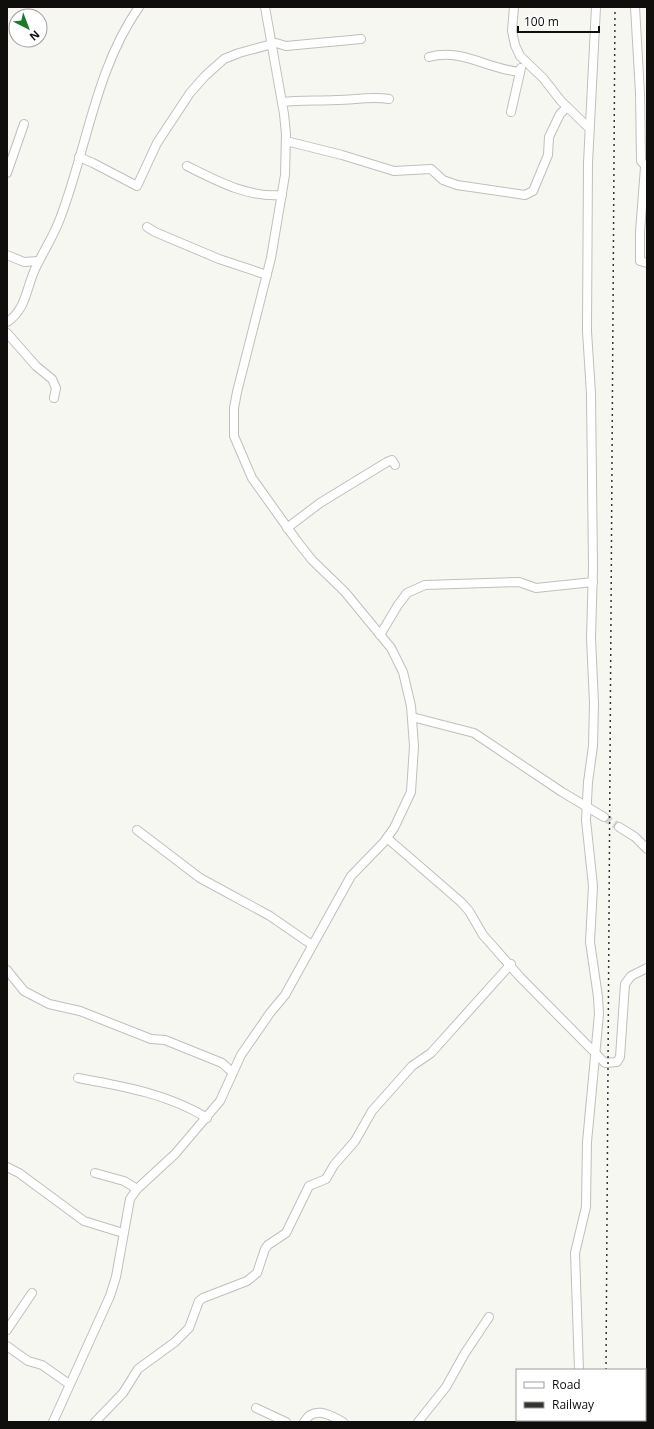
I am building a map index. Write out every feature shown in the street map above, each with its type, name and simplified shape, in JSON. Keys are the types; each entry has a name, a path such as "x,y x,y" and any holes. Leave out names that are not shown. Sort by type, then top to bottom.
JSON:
{"street":[{"path":"7,322 23,306 39,261 61,217 79,157 114,52 123,30 139,7"},
{"path":"53,1422 110,1296 116,1277 122,1233 130,1199 137,1189 174,1154 207,1118 220,1101 241,1055 285,995 351,876 387,838 403,812 411,792 414,746 412,717 407,686 402,672 390,648 380,635 345,592 312,560 287,528 252,478 238,448 233,430 237,392 267,274 282,195 286,141 282,102 265,7"},
{"path":"514,7 512,31 515,45 524,59 543,78 567,107 589,128"},
{"path":"579,1369 575,1253 586,1207 587,1142 596,1055 598,997 590,942 594,886 586,820 586,806 593,746 594,703 591,638 593,582 591,394 587,331 589,128 592,106 596,7"},
{"path":"635,7 640,93 641,161 646,168 640,232 640,261 647,263"},
{"path":"79,157 94,163 137,186 157,143 190,93 205,76 224,59 239,53 272,44 294,46 361,38"},
{"path":"429,57 441,54 457,54 503,70 520,72"},
{"path":"511,112 524,59"},
{"path":"282,102 299,100 389,99"},
{"path":"286,141 342,154 394,171 431,169 443,180 457,185 525,195 533,191 548,155 549,137 560,114 567,107"},
{"path":"7,173 24,124"},
{"path":"187,166 230,186 256,194 282,195"},
{"path":"147,227 155,232 219,259 267,274"},
{"path":"7,255 24,262 39,261"},
{"path":"7,333 36,366 52,379 56,388 54,398"},
{"path":"287,528 320,503 387,462 392,460 395,465"},
{"path":"380,635 407,593 426,585 519,582 536,588 593,582"},
{"path":"412,717 474,733 604,817"},
{"path":"619,827 635,837 647,849"},
{"path":"137,830 200,878 270,916 312,945"},
{"path":"387,838 461,902 469,911 483,935 596,1055 608,1064 619,1060 625,984 631,976 647,968"},
{"path":"95,1422 119,1398 138,1369 175,1342 190,1328 199,1301 203,1298 247,1281 257,1274 265,1249 268,1245 286,1233 309,1186 326,1179 334,1165 355,1141 372,1111 412,1066 431,1053 510,964"},
{"path":"7,970 24,991 49,1004 80,1011 151,1040 166,1040 222,1063 232,1072"},
{"path":"78,1078 117,1085 172,1101 191,1108 207,1118"},
{"path":"7,1167 19,1173 84,1221 122,1233"},
{"path":"95,1173 124,1181 137,1189"},
{"path":"7,1330 32,1293"},
{"path":"418,1422 446,1387 465,1353 490,1317"},
{"path":"7,1346 28,1361 42,1365 69,1384"},
{"path":"256,1408 286,1422"},
{"path":"304,1422 310,1415 319,1412 331,1415 343,1422"}],"tunnel":[{"path":"604,817 619,827"}],"railway":[{"path":"606,1369 615,7"}]}
